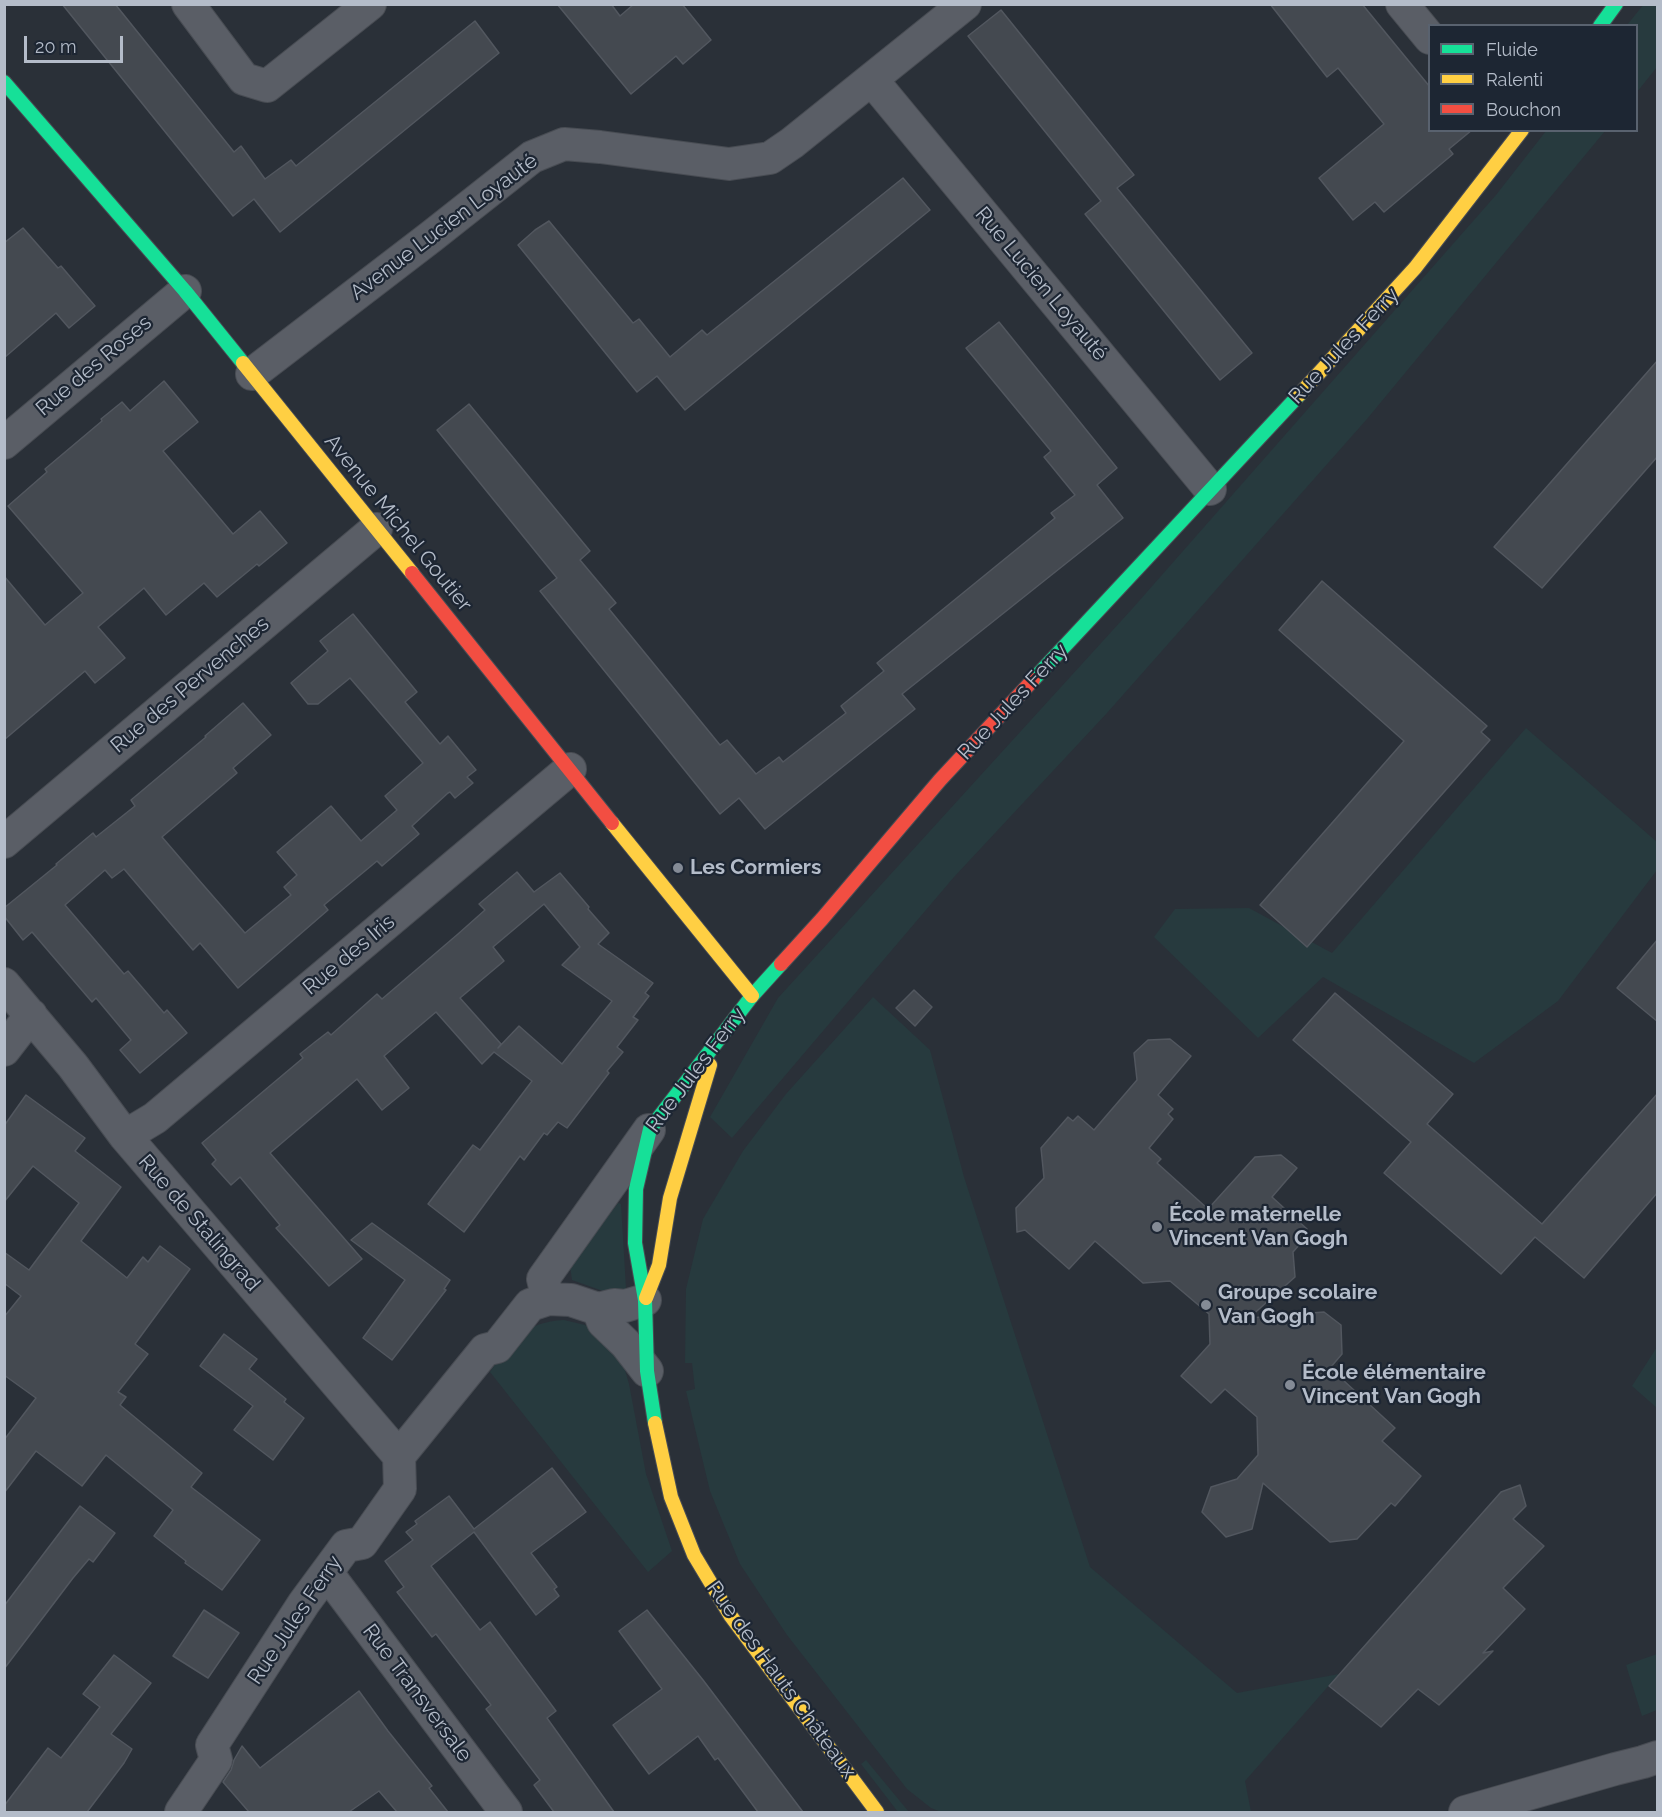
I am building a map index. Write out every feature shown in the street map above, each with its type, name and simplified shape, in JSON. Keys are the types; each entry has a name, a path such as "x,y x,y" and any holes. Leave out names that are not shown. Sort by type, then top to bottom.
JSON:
{"street":[{"path":"188,4 244,80 267,86 370,4"},
{"name":"Avenue Lucien Loyauté","path":"252,374 532,156 564,144 729,164 770,158 872,80 965,4"},
{"path":"1402,4 1428,36"},
{"path":"1601,24 1616,4"},
{"name":"Rue Lucien Loyauté","path":"872,80 1210,489"},
{"name":"Avenue Michel Goutier","path":"4,82 185,291 752,996"},
{"name":"Rue Jules Ferry","path":"539,1302 543,1279 650,1129 752,996 822,919 948,771 1415,268 1514,134"},
{"name":"Rue des Roses","path":"4,443 185,291"},
{"name":"Rue des Pervenches","path":"4,842 376,529"},
{"name":"Rue des Iris","path":"125,1136 155,1118 570,769"},
{"name":"Rue de Stalingrad","path":"4,984 31,1015 125,1136 399,1456"},
{"path":"4,1050 31,1015"},
{"name":"Rue des Hauts Châteaux","path":"645,1300 659,1264 670,1198 718,1040"},
{"name":"Rue des Hauts Châteaux","path":"650,1129 636,1189 635,1243 645,1300 647,1371 658,1440 671,1497 694,1555 730,1615 877,1812"},
{"path":"399,1456 485,1350 497,1347 539,1302 571,1300 598,1309 614,1305 625,1306 645,1300"},
{"name":"Rue des Hauts Châteaux","path":"598,1309 603,1322 627,1344 647,1371"},
{"name":"Rue Jules Ferry","path":"181,1812 216,1760 212,1745 304,1603 346,1546 362,1543 400,1489 399,1456"},
{"name":"Rue Transversale","path":"327,1573 506,1812"},
{"path":"1466,1812 1658,1756"}],"green space":[{"path":"1644,4 1657,5 1657,67 1638,91 1638,24 1628,24"},
{"path":"1545,132 1604,132 1367,419 1107,713 954,877 732,1138 710,1117 778,998 1132,609 1496,195"},
{"path":"1526,728 1657,842 1657,870 1558,1001 1474,1063 1323,977 1258,1038 1154,937 1175,909 1249,908 1332,953"},
{"path":"873,997 930,1050 964,1177 1090,1567 1237,1693 1339,1674 1245,1781 1251,1812 941,1812 931,1808 907,1789 787,1635 740,1564 710,1491 686,1391 695,1389 692,1363 685,1363 686,1289 703,1219 743,1151 786,1094"},
{"path":"618,1203 621,1204 626,1288 617,1296 572,1280 570,1266"},
{"path":"564,1320 585,1325 600,1334 624,1367 646,1474 672,1551 648,1572 490,1372 512,1342 520,1335 539,1325"},
{"path":"1657,1347 1657,1408 1632,1386"},
{"path":"1657,1654 1657,1710 1642,1716 1626,1665"},
{"path":"866,1760 909,1812 898,1812 861,1764"}],"building":[{"path":"62,4 115,4 234,152 241,146 265,179 291,160 296,166 475,21 499,53 280,232 254,199 233,216"},
{"path":"557,4 611,4 620,16 634,4 682,4 711,40 683,64 676,56 631,94"},
{"path":"1270,4 1362,4 1428,85 1428,132 1470,132 1449,149 1453,154 1384,212 1375,202 1353,220 1319,178 1384,124 1338,68 1327,77"},
{"path":"1001,10 1134,175 1117,188 1252,353 1220,380 1085,214 1101,201 968,36"},
{"path":"903,178 930,210 685,410 657,376 637,392 518,245 549,221 633,323 639,319 670,357 702,330 707,335"},
{"path":"23,228 58,268 61,266 95,306 69,328 56,313 4,358 4,243"},
{"path":"999,322 1117,468 1097,485 1123,518 902,694 915,709 765,829 739,798 720,814 540,591 557,578 437,430 469,404 590,551 580,560 616,603 609,609 720,745 727,740 756,774 779,757 783,762 846,713 841,706 884,671 877,663 1055,518 1051,513 1075,495 1044,457 1051,451 966,348"},
{"path":"1658,360 1658,456 1542,588 1494,547"},
{"path":"164,381 198,422 163,451 233,534 260,511 287,543 217,597 204,583 166,615 144,588 98,627 125,658 95,683 85,671 4,740 4,576 45,625 83,593 8,506 47,472 45,469 122,402 130,411"},
{"path":"1322,581 1487,726 1481,732 1490,740 1307,947 1260,905 1404,741 1279,630"},
{"path":"353,614 417,692 405,702 440,744 448,736 476,770 467,777 473,783 455,798 450,792 448,793 412,826 419,834 382,866 377,861 324,905 328,910 238,988 200,943 193,950 124,869 112,878 105,870 65,905 124,974 128,971 164,1013 167,1010 187,1033 140,1073 120,1050 131,1040 96,998 92,1002 32,932 23,940 4,916 4,908 93,833 96,837 135,806 131,800 243,703 271,735 233,768 237,773 162,837 245,933 291,895 284,887 297,875 277,852 331,806 361,841 397,810 385,796 423,763 350,678 318,704 308,704 291,683 328,651 320,641"},
{"path":"517,872 534,892 560,873 609,933 598,944 653,983 645,993 649,996 633,1017 638,1020 617,1047 623,1052 567,1128 558,1122 547,1135 544,1133 524,1160 520,1156 464,1232 428,1204 473,1145 480,1150 532,1081 494,1052 482,1064 436,1012 384,1056 409,1088 382,1110 357,1079 270,1153 362,1259 329,1286 276,1228 280,1225 240,1177 231,1185 212,1164 216,1160 202,1143 303,1058 300,1054 328,1032 331,1035 377,994 382,999 458,934 485,910 479,904","holes":["544,904 580,947 562,965 612,1001 562,1064 519,1026 498,1048 501,1044 460,998 504,961 493,947"]},
{"path":"1658,939 1658,1022 1617,988"},
{"path":"914,990 932,1007 915,1026 896,1008"},
{"path":"1335,993 1453,1094 1427,1124 1542,1224 1658,1093 1658,1192 1584,1278 1535,1237 1501,1274 1384,1173 1411,1142 1293,1040"},
{"path":"1170,1039 1191,1056 1158,1095 1173,1109 1168,1114 1173,1119 1149,1148 1161,1159 1157,1163 1208,1209 1255,1157 1281,1155 1297,1168 1272,1197 1307,1229 1303,1232 1307,1236 1293,1252 1295,1277 1249,1318 1324,1312 1341,1325 1342,1354 1330,1368 1395,1428 1382,1441 1421,1476 1395,1506 1391,1503 1357,1539 1330,1542 1263,1483 1252,1529 1226,1537 1202,1512 1211,1487 1237,1479 1258,1455 1257,1417 1225,1389 1211,1403 1181,1376 1210,1344 1209,1314 1170,1281 1143,1283 1095,1241 1069,1269 1025,1230 1017,1232 1016,1208 1044,1178 1041,1148 1068,1117 1073,1121 1078,1116 1094,1130 1137,1080 1134,1053 1148,1040"},
{"path":"26,1095 85,1138 75,1151 121,1187 81,1241 127,1278 143,1257 148,1262 160,1246 190,1269 135,1344 148,1354 118,1392 126,1397 120,1405 202,1473 191,1487 260,1540 222,1590 185,1563 186,1561 154,1536 173,1510 106,1455 82,1486 36,1451 4,1493 4,1440 36,1398 4,1375 4,1317 21,1296 4,1283 4,1252 29,1270 79,1203 33,1166 4,1202 4,1126"},
{"path":"372,1223 450,1280 444,1289 446,1290 392,1360 363,1338 405,1280 351,1240"},
{"path":"224,1334 257,1359 249,1369 286,1399 284,1402 304,1418 273,1460 234,1430 253,1406 200,1366"},
{"path":"552,1468 586,1512 531,1553 557,1587 554,1589 559,1596 536,1615 474,1532 431,1566 480,1630 490,1622 556,1711 547,1718 614,1812 554,1812 534,1785 540,1780 486,1709 491,1705 436,1634 432,1637 397,1592 404,1587 385,1561 413,1540 406,1532 417,1524 415,1521 449,1496 474,1529"},
{"path":"1520,1485 1526,1506 1513,1519 1544,1546 1503,1588 1525,1609 1483,1653 1493,1651 1439,1705 1418,1689 1381,1727 1329,1686 1501,1492"},
{"path":"80,1506 115,1533 93,1562 89,1559 73,1578 4,1669 4,1606"},
{"path":"204,1610 239,1633 208,1678 173,1656"},
{"path":"647,1610 803,1812 758,1812 718,1758 715,1760 698,1736 649,1774 613,1725 662,1689 619,1631"},
{"path":"114,1655 151,1683 111,1734 132,1749 124,1763 87,1812 4,1812 4,1806 48,1748 61,1758 100,1707 83,1694"},
{"path":"359,1691 432,1786 429,1788 448,1812 397,1812 379,1791 349,1812 249,1812 223,1782 242,1746 260,1768"}],"traffic: fast":[{"path":"1601,24 1616,4"},
{"path":"4,82 185,291 243,363"},
{"path":"1033,680 1299,395"},
{"path":"655,1423 647,1371 645,1300 635,1243 636,1189 650,1129 752,996 781,964"}],"traffic: slow":[{"path":"1299,395 1415,268 1520,132"},
{"path":"243,363 412,573"},
{"path":"612,823 752,996"},
{"path":"646,1298 659,1265 670,1198 710,1065"},
{"path":"655,1423 671,1497 694,1555 730,1615 877,1812"}],"traffic: jam":[{"path":"412,573 612,823"},
{"path":"781,964 940,780 1033,680"}],"place":[{"name":"Les Cormiers","path":"678,868"},
{"name":"École maternelle Vincent Van Gogh","path":"1157,1227"},
{"name":"Groupe scolaire Van Gogh","path":"1206,1305"},
{"name":"École élémentaire Vincent Van Gogh","path":"1290,1385"}]}
